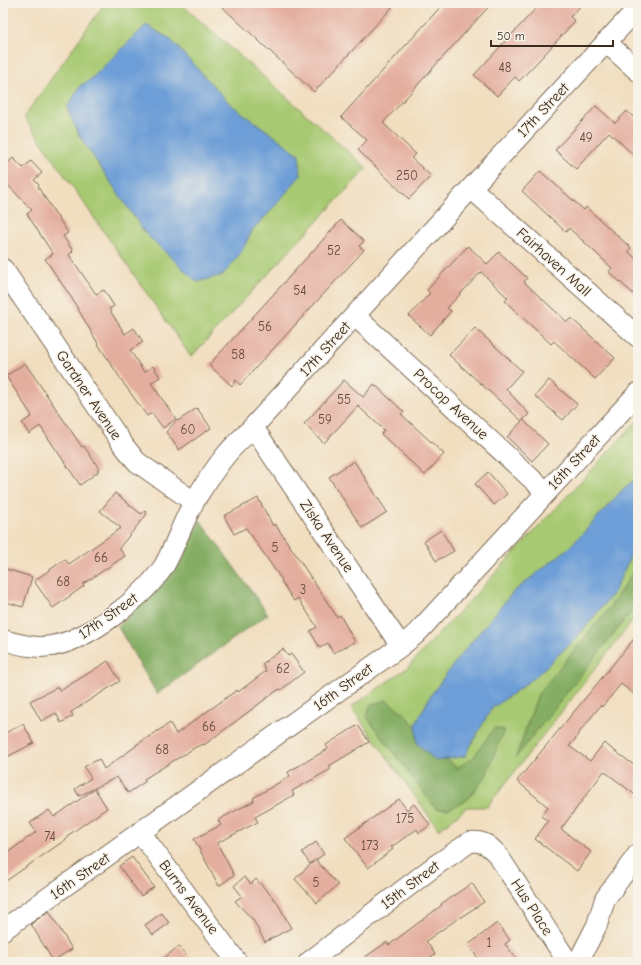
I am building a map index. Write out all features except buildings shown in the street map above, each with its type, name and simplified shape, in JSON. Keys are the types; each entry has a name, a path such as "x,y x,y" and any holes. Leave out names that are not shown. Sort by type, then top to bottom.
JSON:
{"street":[{"name":"17th Street","path":"3,640 25,646 50,646 70,642 91,630 131,603 151,583 164,565 194,502 226,455 638,8"},
{"path":"606,42 638,71"},
{"name":"Fairhaven Mall","path":"471,188 638,337"},
{"name":"Gardner Avenue","path":"3,269 124,446 137,462 194,502"},
{"name":"Procop Avenue","path":"355,316 546,492"},
{"name":"16th Street","path":"3,930 416,634 638,393"},
{"name":"Ziska Avenue","path":"253,427 401,646"},
{"name":"Burns Avenue","path":"140,832 238,962"},
{"name":"15th Street","path":"309,962 436,864 470,842 475,841 488,844 497,854 509,873"},
{"path":"578,962 597,925 605,899 638,854"},
{"name":"Hus Place","path":"509,873 568,962"}],"green space":[{"path":"105,3 180,3 367,168 191,357 24,117"},
{"path":"638,420 638,614 487,807 467,807 439,830 351,707 407,668"},
{"path":"200,520 268,614 157,694 118,627 184,557"},
{"path":"638,565 638,603 516,757 538,694 607,611"},
{"path":"386,700 404,713 436,750 457,768 473,758 494,728 504,730 485,778 467,800 449,809 436,809 367,717 370,705"}],"water":[{"path":"146,25 170,39 230,104 299,154 301,175 268,214 253,229 242,251 223,275 197,282 145,233 80,137 67,108 81,85 90,80"},
{"path":"638,477 638,546 630,557 614,592 579,635 534,678 491,709 465,756 436,761 417,743 416,723 431,695 458,658 513,592 566,550 624,488"}]}
